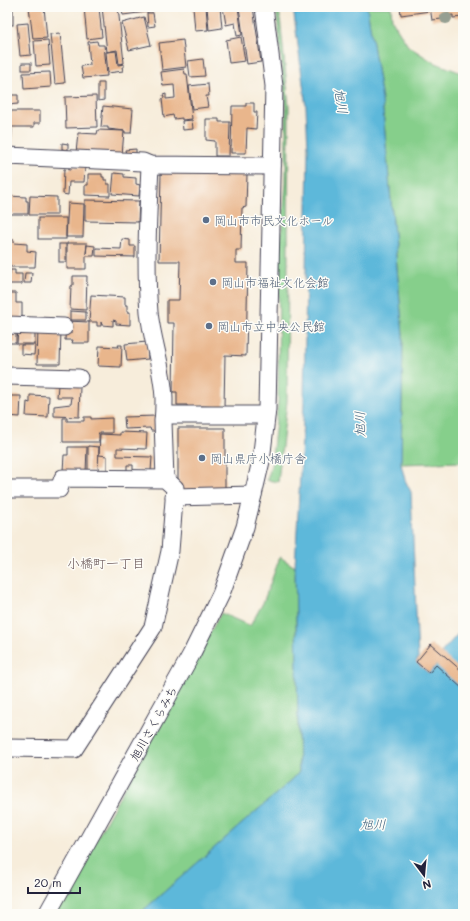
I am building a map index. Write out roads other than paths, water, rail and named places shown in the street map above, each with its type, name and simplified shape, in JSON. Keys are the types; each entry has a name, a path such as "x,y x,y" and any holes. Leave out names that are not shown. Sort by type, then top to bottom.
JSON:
{"street":[{"name":"旭川さくらみち","path":"47,914 191,655 221,594 245,526 253,495 261,461 266,415 274,86 264,7"},
{"path":"7,156 144,162 150,165 272,166"},
{"path":"7,748 74,749 153,627 170,551 174,488 165,479 163,421 164,391 162,374 149,313 147,246 150,165"},
{"path":"7,325 64,327"},
{"path":"7,376 79,378"},
{"path":"164,415 266,415"},
{"path":"7,489 59,489 63,478 165,479"},
{"path":"174,497 253,495"}],"water":[{"name":"旭川","path":"293,7 367,7 382,100 403,335 401,464 405,480 411,492 418,659 416,662 429,673 444,656 441,653 463,628 463,914 139,914 293,779 299,772 295,567 304,402 308,148 306,107"}],"place":[{"name":"岡山市市民文化ホール","path":"206,220"},
{"name":"岡山市福祉文化会館","path":"213,282"},
{"name":"岡山市立中央公民館","path":"209,326"},
{"name":"岡山県庁小橋庁舎","path":"202,458"}],"district":[{"name":"小橋町一丁目","path":"106,562"}]}
